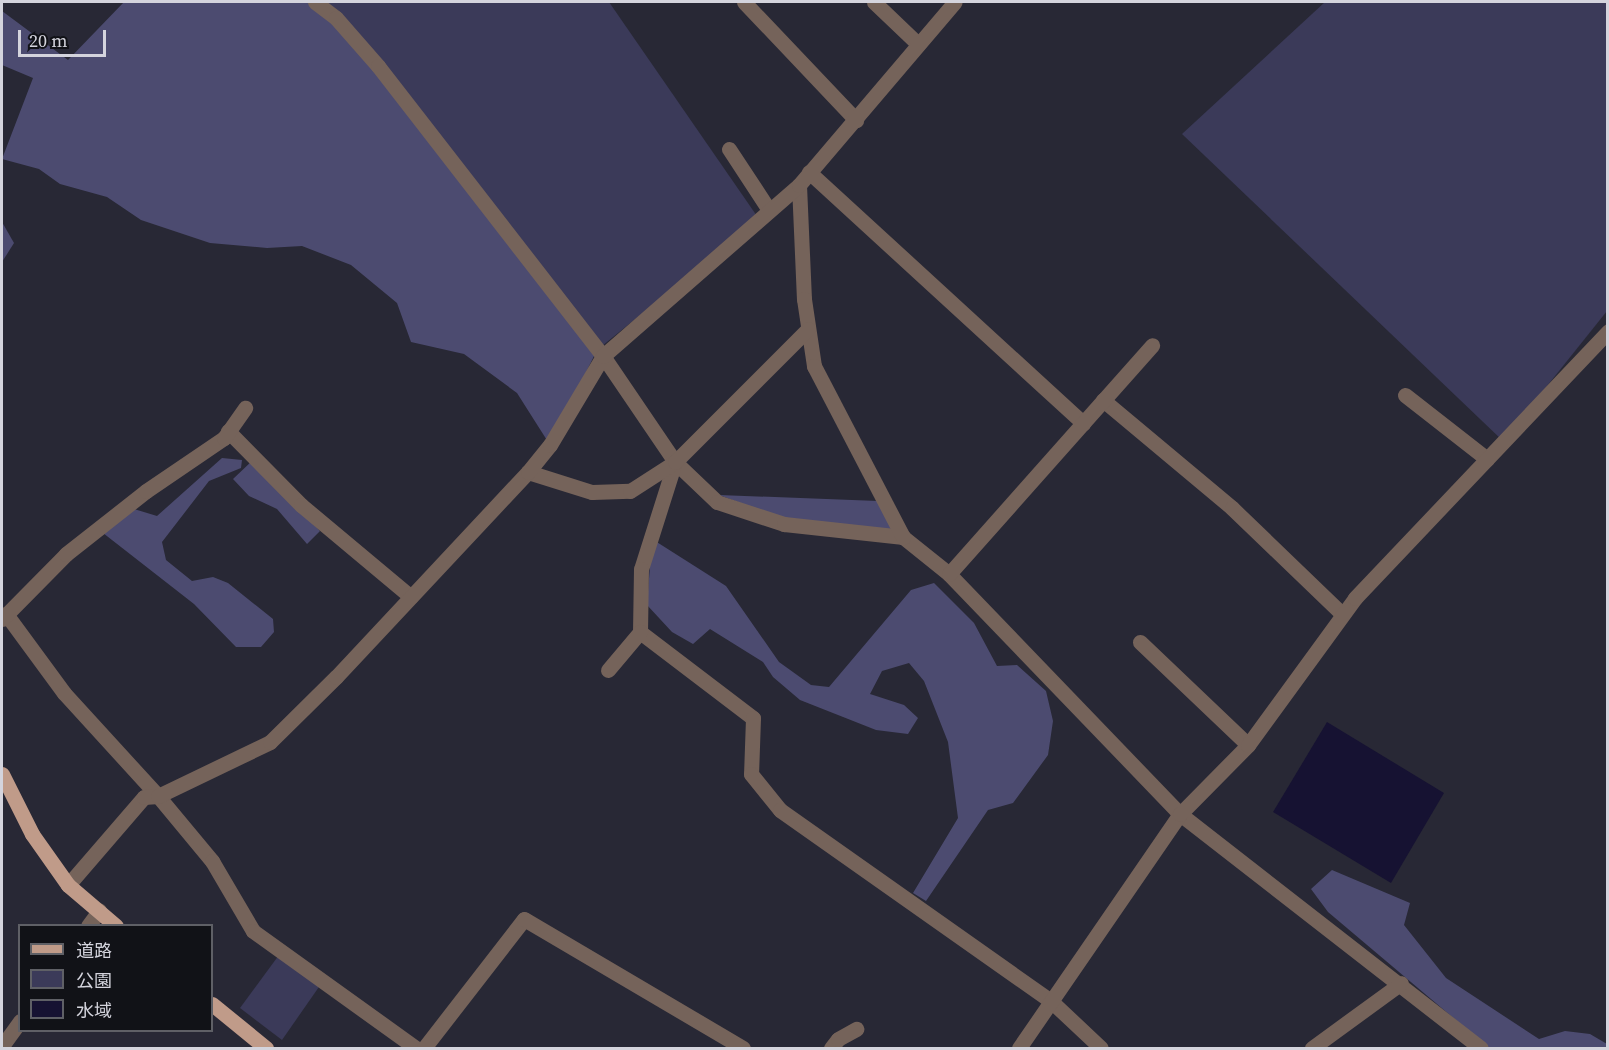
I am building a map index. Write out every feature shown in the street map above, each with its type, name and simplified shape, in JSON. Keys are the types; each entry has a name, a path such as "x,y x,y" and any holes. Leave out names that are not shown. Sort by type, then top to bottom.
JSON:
{"main road":[{"path":"2,774 32,834 68,885 115,924"},
{"path":"213,1005 266,1048"}],"street":[{"path":"315,2 336,18 378,66 603,356 675,462 717,502 784,524 903,537"},
{"path":"744,2 856,120"},
{"path":"874,2 918,44"},
{"path":"68,885 144,797 158,796 270,742 528,472 550,445 603,356 799,185 955,2"},
{"path":"729,149 769,210"},
{"path":"809,172 1083,423"},
{"path":"799,185 808,329 814,366 903,537 950,574 1180,814 1401,983 1481,1048"},
{"path":"528,472 592,492 630,491 675,462 808,329"},
{"path":"1019,1048 1180,814 1248,745 1342,614 1608,331"},
{"path":"950,574 1152,345"},
{"path":"1405,395 1487,459"},
{"path":"1103,399 1232,508 1342,614"},
{"path":"245,408 228,431 66,554 4,616 64,693 158,796 212,861 253,931 416,1048"},
{"path":"228,431 301,505 411,597"},
{"path":"608,670 640,632 641,569 675,462"},
{"path":"640,632 753,718 751,774 780,810 1052,1002 1101,1048"},
{"path":"1140,642 1248,745"},
{"path":"89,924 99,911"},
{"path":"424,1048 524,919 743,1048"},
{"path":"1312,1048 1401,983"},
{"path":"2,1046 18,1024"},
{"path":"831,1048 838,1039 856,1029"}],"green space":[{"path":"313,2 609,2 759,219 597,350"},
{"path":"1325,2 1608,3 1607,311 1503,441 1182,134"},
{"path":"279,955 321,984 282,1040 240,1008"}],"shaded area":[{"path":"124,2 309,2 344,27 597,350 550,445 517,393 464,354 411,342 397,303 351,265 302,246 267,248 210,243 141,220 107,197 60,184 39,169 2,159 33,78 2,65 2,11 68,60"},
{"path":"2,222 14,243 2,262"},
{"path":"222,458 242,460 241,468 209,481 162,542 166,560 192,581 213,577 228,583 273,619 274,632 261,647 236,647 194,604 103,533 134,509 157,516"},
{"path":"253,460 320,531 307,544 277,509 249,496 233,479"},
{"path":"719,495 878,501 895,532 786,520"},
{"path":"652,539 726,586 779,662 811,685 829,687 911,590 934,583 974,623 997,666 1017,665 1046,691 1053,721 1048,755 1013,803 988,810 926,901 913,893 958,818 948,742 924,681 909,663 882,671 870,694 904,705 918,718 908,734 876,730 800,700 773,677 763,662 710,629 693,644 672,632 647,605"},
{"path":"1332,870 1410,903 1404,925 1446,978 1539,1039 1565,1031 1590,1034 1607,1044 1607,1048 1489,1048 1328,912 1311,889"}],"water":[{"path":"1327,722 1444,793 1391,883 1273,812"}]}
